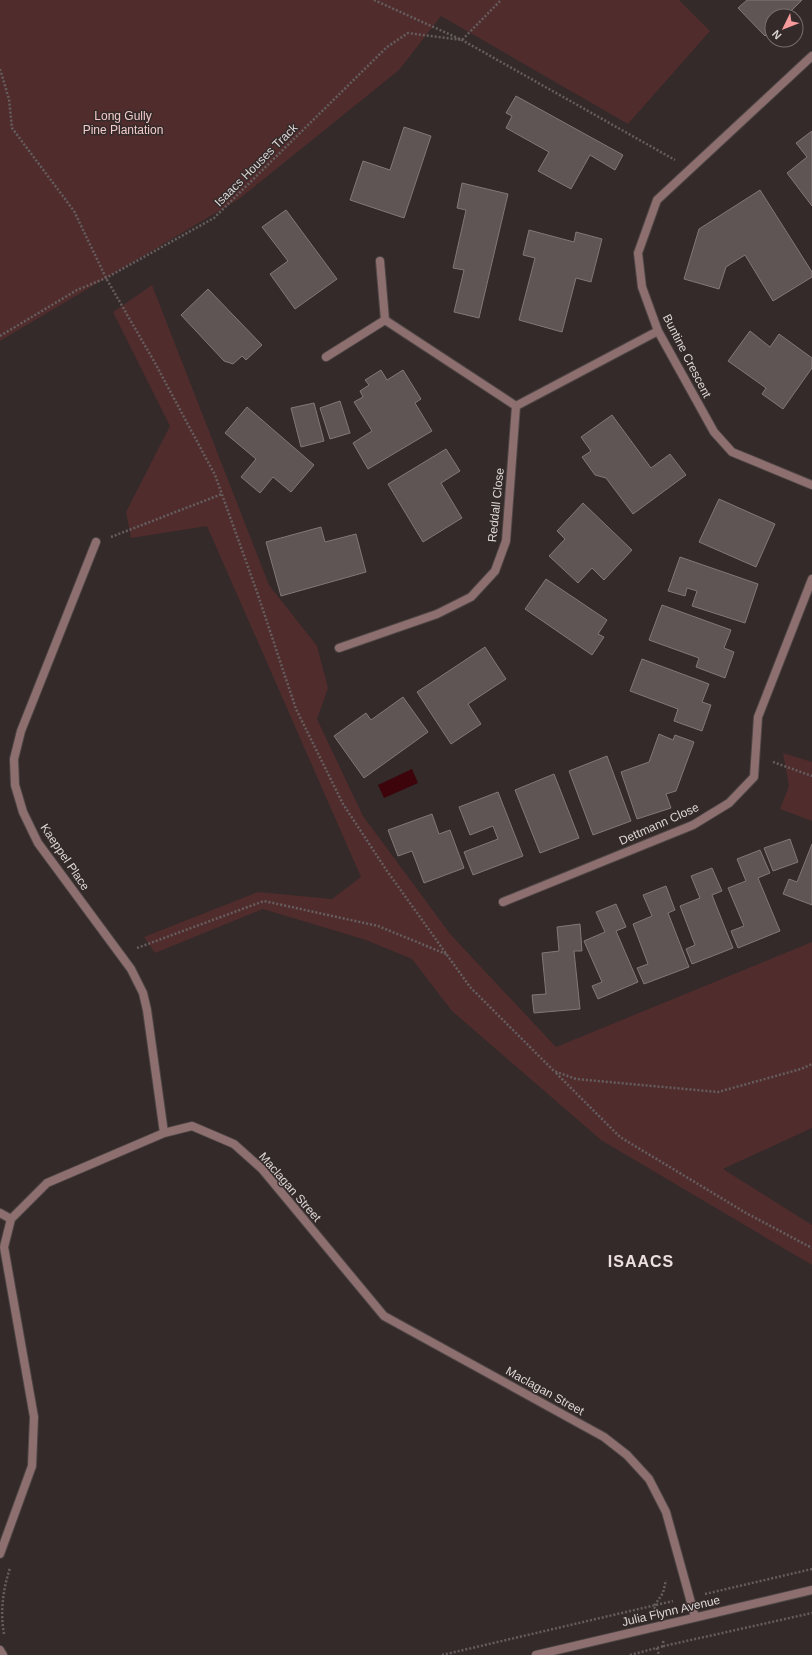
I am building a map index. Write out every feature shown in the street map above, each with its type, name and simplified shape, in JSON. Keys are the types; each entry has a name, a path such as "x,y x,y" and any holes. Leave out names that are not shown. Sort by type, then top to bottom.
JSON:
{"street":[{"name":"Buntine Crescent","path":"812,56 657,200 638,253 642,287 658,331 714,432 732,452 812,485"},
{"path":"380,260 385,320"},
{"path":"385,320 516,406 658,331"},
{"path":"326,357 385,320"},
{"name":"Reddall Close","path":"339,648 437,614 471,597 495,571 506,541 516,406"},
{"name":"Kaeppel Place","path":"96,542 21,731 14,759 15,785 23,812 38,843 131,969 143,993 148,1010 164,1133"},
{"name":"Dettmann Close","path":"503,902 693,825 729,803 754,777 758,717 812,579"},
{"name":"Maclagan Street","path":"11,1219 47,1184 164,1133 192,1126 234,1144 262,1169 384,1316 604,1437 627,1455 649,1479 666,1512 695,1617"},
{"path":"0,1213 11,1219 4,1247 34,1417 32,1466 0,1554"},
{"name":"Julia Flynn Avenue","path":"536,1655 547,1654 695,1617 812,1590"},
{"path":"0,1650 3,1655"}],"path":[{"path":"374,0 462,40 691,169"},
{"path":"462,40 501,0"},
{"name":"Isaacs Houses Track","path":"0,336 77,290 106,278 214,218 387,47 408,33 462,40"},
{"path":"0,69 9,99 12,128 74,211 106,278 155,363 215,475 300,716 343,804 386,871 470,987 620,1136 746,1213 812,1248"},
{"path":"96,542 222,494"},
{"path":"755,756 812,776"},
{"path":"147,944 264,901 378,926 446,954"},
{"path":"554,1071 576,1079 718,1092 801,1069 812,1064"},
{"path":"6,1641 1,1628 2,1592 12,1562"},
{"path":"442,1655 812,1569"},
{"path":"654,1606 663,1593 666,1582 664,1574"},
{"path":"630,1655 664,1646"},
{"path":"657,1648 659,1655"}],"green space":[{"name":"Long Gully Pine Plantation","path":"0,0 679,0 710,31 628,124 441,16 399,70 239,199 0,341"},
{"path":"152,285 269,585 317,646 328,688 317,719 363,816 451,935 556,1047 812,942 812,1128 723,1169 812,1225 812,1265 601,1140 452,1011 412,959 366,940 263,909 155,953 144,937 258,892 332,899 361,877 207,526 131,538 126,512 170,426 113,312"},
{"path":"783,753 812,762 812,821 780,809 789,786"}],"shaded area":[{"path":"412,769 418,783 384,798 378,785"}],"building":[{"path":"747,0 802,0 794,8 764,8 764,35 738,8"},
{"path":"516,96 623,155 615,170 590,155 571,189 538,171 549,152 506,128 512,116 506,113"},
{"path":"404,127 431,136 404,218 350,200 363,161 390,170"},
{"path":"812,131 812,206 787,173 807,157 796,143"},
{"path":"462,183 508,194 479,318 454,312 464,270 453,268 466,210 457,208"},
{"path":"760,190 812,272 812,277 773,301 745,255 726,267 719,289 684,279 699,229"},
{"path":"286,210 337,279 295,309 270,274 288,261 262,227"},
{"path":"529,230 574,242 576,232 602,239 591,282 576,278 562,332 519,320 535,258 523,255"},
{"path":"208,289 262,345 246,360 242,356 233,364 224,361 181,315"},
{"path":"750,331 770,347 779,334 812,358 812,368 783,409 762,394 766,388 728,361"},
{"path":"381,370 387,380 403,370 421,399 415,403 432,431 368,469 353,443 372,431 354,402 363,397 360,391 369,385 365,380"},
{"path":"340,401 350,433 330,439 320,408"},
{"path":"314,403 324,441 301,447 291,408"},
{"path":"247,407 314,465 291,492 273,477 260,493 241,477 256,459 225,433"},
{"path":"612,415 651,468 670,454 686,475 633,514 606,478 595,475 582,457 591,451 581,437"},
{"path":"446,449 460,471 441,483 462,518 423,542 388,484"},
{"path":"719,499 775,524 756,567 699,542"},
{"path":"583,503 632,550 604,580 592,568 578,583 549,556 565,539 557,531"},
{"path":"321,527 325,542 356,534 366,572 281,596 266,542"},
{"path":"680,557 758,584 745,623 692,606 697,591 687,588 685,596 668,591"},
{"path":"546,579 607,620 598,634 604,637 592,655 525,609"},
{"path":"662,605 731,630 724,648 734,652 725,678 696,667 699,658 649,640"},
{"path":"485,647 506,679 468,704 481,724 451,744 417,692"},
{"path":"642,659 709,684 702,702 711,705 702,731 674,721 678,709 630,691"},
{"path":"403,697 428,732 364,778 334,736 366,713 371,720"},
{"path":"659,734 673,740 675,735 694,742 676,791 666,794 671,808 637,819 621,772 649,762"},
{"path":"607,756 631,821 593,835 569,771"},
{"path":"554,774 579,838 540,853 515,790"},
{"path":"498,792 523,856 473,875 464,852 498,839 493,826 470,835 459,807"},
{"path":"432,814 439,834 450,830 464,868 424,883 412,851 398,856 388,830"},
{"path":"790,839 798,862 773,871 764,848"},
{"path":"812,844 812,905 783,894 789,879 797,882"},
{"path":"760,850 770,873 758,878 780,931 738,948 731,931 744,926 728,888 746,881 737,859"},
{"path":"712,868 722,891 712,895 733,948 692,964 686,949 695,945 680,906 700,898 691,876"},
{"path":"666,886 675,910 668,913 689,967 644,984 637,968 648,964 633,924 652,916 643,895"},
{"path":"616,904 626,927 616,931 638,982 598,999 592,986 602,982 584,941 605,932 596,912"},
{"path":"580,924 582,951 574,951 580,1009 534,1013 532,995 546,994 542,953 559,951 557,927"}],"district":[{"name":"ISAACS","path":"641,1261"}]}
